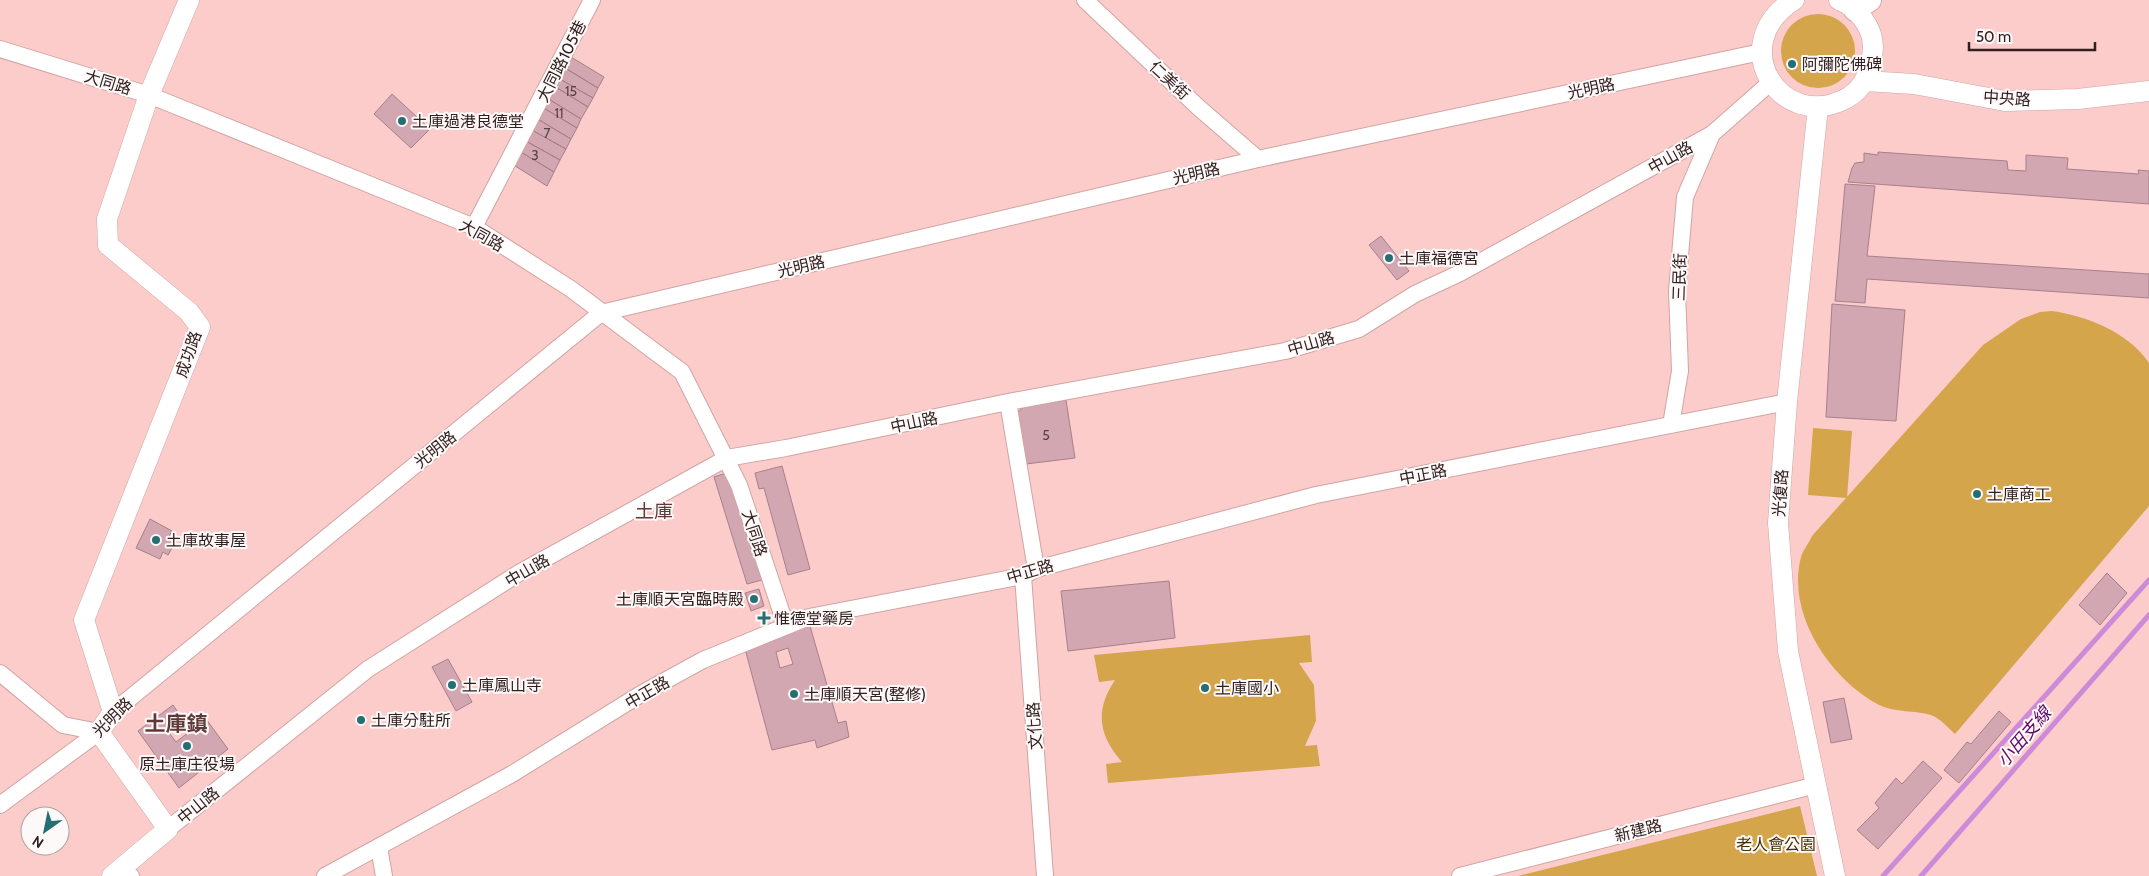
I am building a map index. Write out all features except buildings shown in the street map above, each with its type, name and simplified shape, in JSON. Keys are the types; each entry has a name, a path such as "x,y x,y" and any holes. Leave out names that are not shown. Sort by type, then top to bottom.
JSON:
{"street":[{"name":"成功路","path":"113,712 84,620 200,327 189,312 108,245 107,219 149,95 189,0"},
{"name":"大同路105巷","path":"474,227 592,0"},
{"name":"仁美街","path":"1084,0 1198,107 1258,159"},
{"path":"1794,0 1781,8 1770,20 1764,35 1761,52 1764,68 1771,82 1784,96 1800,104 1818,107 1836,104 1853,95 1865,80 1872,63 1873,44 1867,25 1855,3"},
{"name":"大同路","path":"0,49 149,95 474,227 571,289 682,372 739,485 786,626"},
{"name":"光明路","path":"0,805 99,732 113,712 601,313 1258,159 1761,52"},
{"name":"中央路","path":"1865,80 1914,84 2005,101 2078,99 2149,91"},
{"name":"中山路","path":"121,875 168,829 368,668 519,573 727,458 786,448 1008,402 1285,351 1359,329 1415,294 1460,273 1712,134 1771,82"},
{"name":"光復路","path":"1818,107 1787,402 1778,523 1788,651 1835,876"},
{"name":"三民街","path":"1671,425 1680,371 1677,291 1685,197 1712,134"},
{"name":"文化路","path":"1008,402 1029,573 1045,876"},
{"name":"中正路","path":"325,876 512,774 641,694 694,665 809,617 1029,573 1316,495 1787,402"},
{"path":"0,673 64,725 99,732 168,829"},
{"name":"新建路","path":"1460,876 1816,785"},
{"path":"379,847 384,876"}],"green space":[{"path":"1818,14 1832,17 1844,25 1852,37 1855,51 1852,65 1844,77 1832,85 1818,88 1804,85 1792,77 1784,65 1781,51 1784,37 1792,25 1804,17"},
{"path":"2052,311 2093,321 2106,327 2130,342 2149,363 2149,506 1955,734 1934,716 1919,712 1885,708 1879,705 1861,694 1829,662 1816,643 1806,622 1800,601 1798,579 1801,557 1812,536 1983,345 2021,319 2040,312"},
{"path":"1813,428 1852,431 1847,498 1808,495"},
{"path":"1310,635 1312,662 1299,663 1314,685 1316,721 1305,746 1317,745 1320,766 1108,783 1106,764 1122,762 1108,742 1102,722 1104,702 1115,680 1099,682 1094,655"},
{"name":"老人會公園","path":"1800,806 1817,876 1518,876"}],"waterway":[{"path":"1883,876 2149,580"},
{"name":"小田支線","path":"1921,876 2149,615"}],"place":[{"name":"阿彌陀佛碑","path":"1792,64"},
{"name":"土庫過港良德堂","path":"402,121"},
{"name":"土庫福德宮","path":"1389,258"},
{"name":"土庫商工","path":"1977,494"},
{"name":"土庫故事屋","path":"156,540"},
{"name":"土庫順天宮臨時殿","path":"754,599"},
{"name":"惟德堂藥房","path":"764,618"},
{"name":"土庫鳳山寺","path":"452,685"},
{"name":"土庫國小","path":"1205,688"},
{"name":"土庫順天宮(整修)","path":"794,694"},
{"name":"土庫分駐所","path":"361,720"},
{"name":"原土庫庄役場","path":"187,746"}],"district":[{"name":"土庫","path":"654,511"},
{"name":"土庫鎮","path":"176,724"}]}
